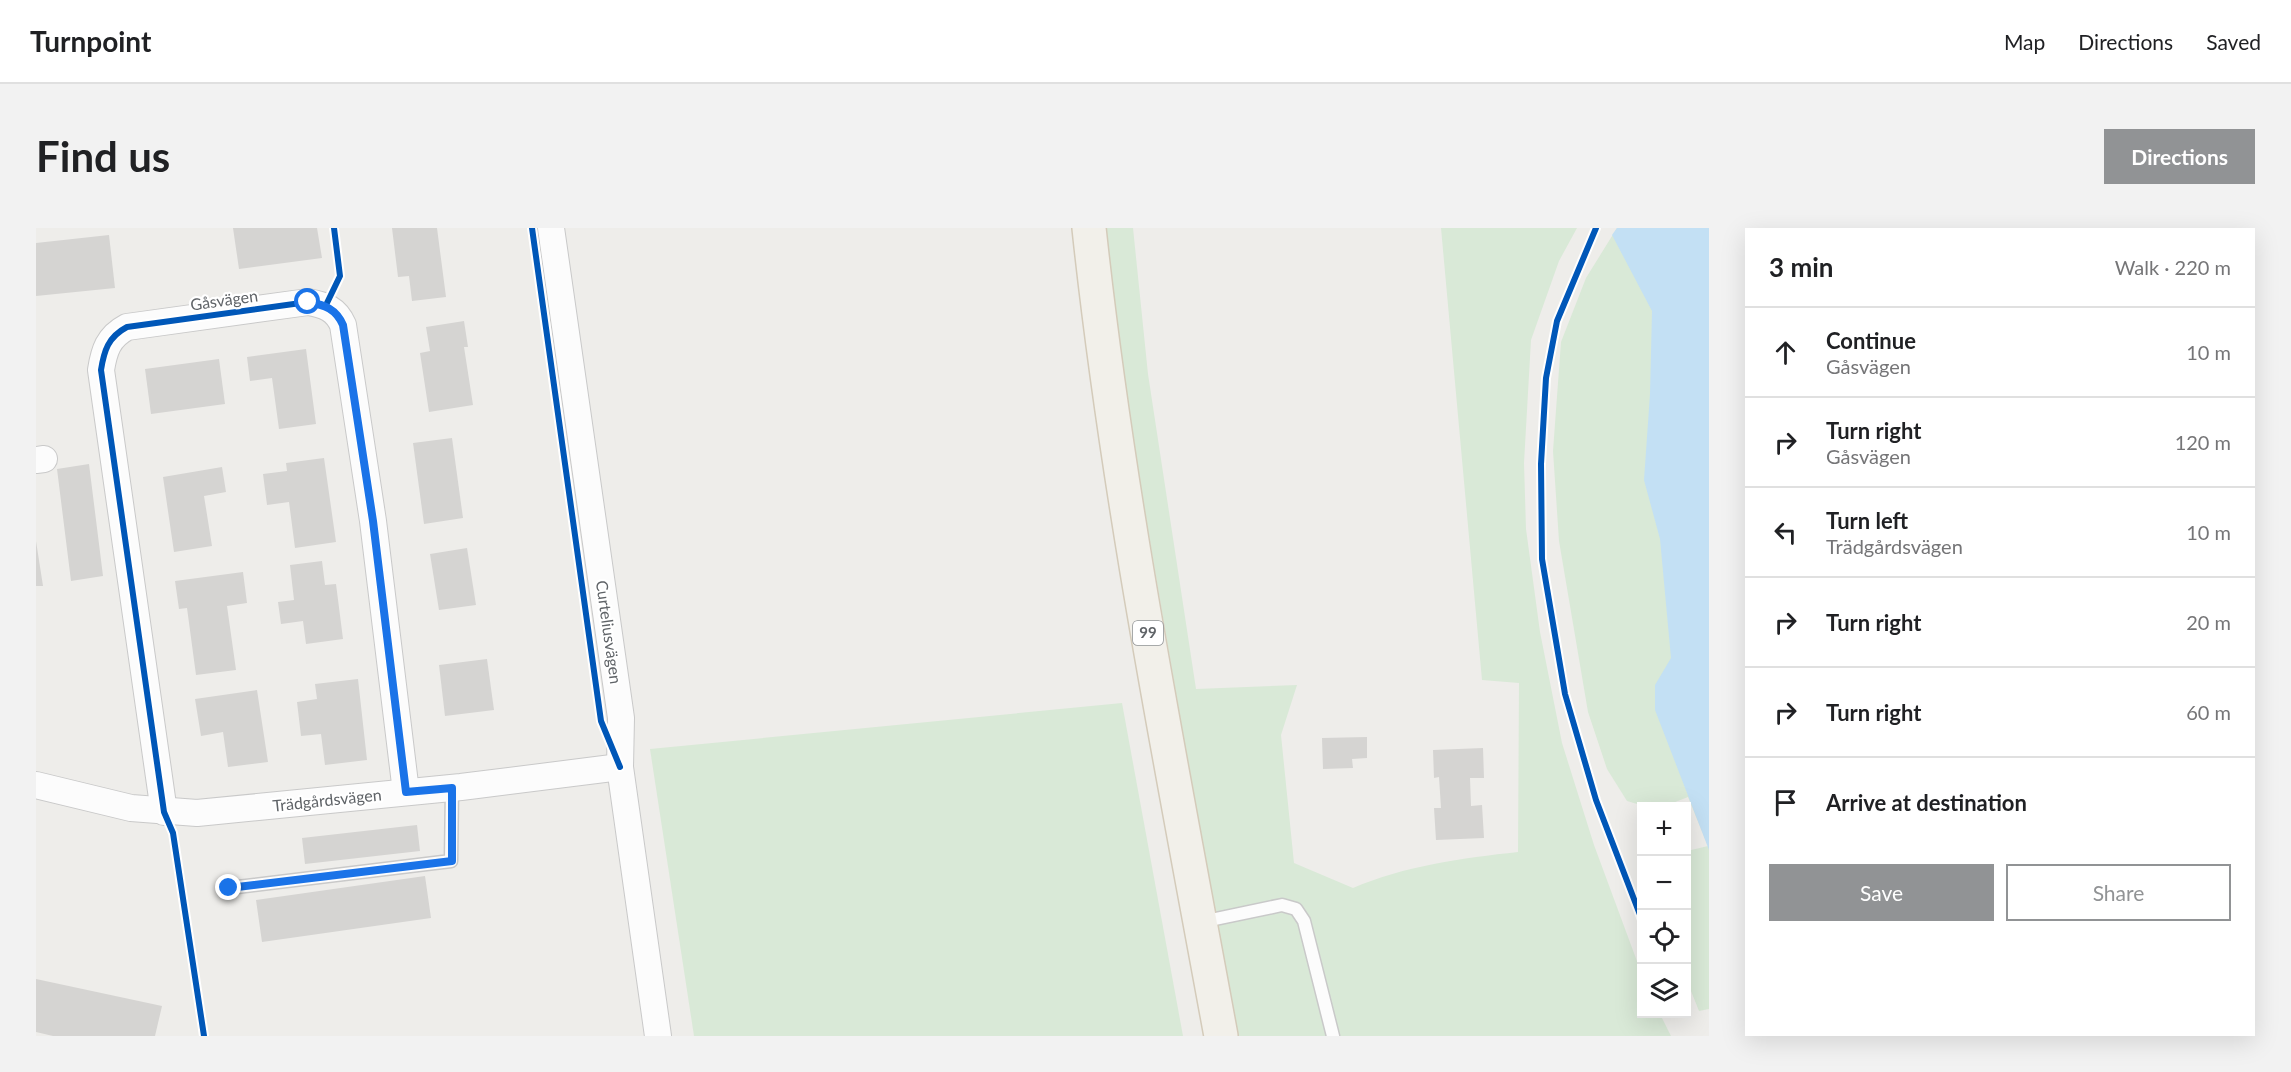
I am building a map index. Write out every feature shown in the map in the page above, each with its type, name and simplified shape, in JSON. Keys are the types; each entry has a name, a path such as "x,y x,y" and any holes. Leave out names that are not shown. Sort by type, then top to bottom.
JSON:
{"main road":[{"name":"99","path":"1089,228 1100,330 1143,604 1221,1036"}],"street":[{"name":"Curteliusvägen","path":"551,228 621,718 621,767 658,1036"},
{"name":"Gåsvägen","path":"164,812 101,370 104,349 117,332 127,327 308,302 326,305 340,317 343,325 373,521 406,792"},
{"name":"Trädgårdsvägen","path":"36,785 131,808 197,813 452,788 621,767"}],"lane":[{"path":"229,888 452,861 452,788"},
{"path":"1200,923 1282,905 1296,909 1304,921 1333,1036"}],"green space":[{"path":"1106,228 1133,228 1148,374 1196,689 1297,685 1281,735 1294,863 1353,888 1372,880 1413,869 1455,860 1518,852 1519,683 1482,680 1441,228 1577,228 1559,261 1531,340 1524,463 1526,529 1540,632 1562,743 1594,845 1637,961 1637,1018 1662,1018 1671,1036 1237,1036 1126,402"},
{"path":"1617,228 1709,228 1709,1009 1699,1011 1691,991 1691,850 1708,846 1688,797 1675,802 1637,802 1637,804 1627,801 1607,769 1588,712 1559,541 1553,451 1561,342 1586,278"},
{"path":"1122,703 1183,1036 694,1036 650,749"}],"water":[{"path":"1617,228 1709,228 1709,850 1655,710 1655,685 1671,658 1660,539 1644,480 1650,394 1652,311 1612,235"}],"building":[{"path":"233,228 317,228 322,258 239,269"},
{"path":"392,228 437,228 446,297 412,301 409,276 398,277"},
{"path":"109,235 115,288 36,296 36,243"},
{"path":"464,321 468,347 464,347 473,405 429,412 420,353 430,351 426,327"},
{"path":"306,349 316,424 279,429 272,378 250,381 247,357"},
{"path":"219,359 225,404 151,414 145,369"},
{"path":"452,438 463,518 424,524 413,443"},
{"path":"324,458 336,542 295,548 289,502 267,505 263,474 287,471 286,463"},
{"path":"89,464 103,576 71,581 57,469"},
{"path":"222,467 226,492 204,496 212,546 174,552 163,477"},
{"path":"36,541 43,586 36,586"},
{"path":"467,548 476,605 439,610 430,554"},
{"path":"322,561 325,585 336,584 343,639 306,644 303,621 281,624 278,602 294,600 290,565"},
{"path":"243,572 247,603 227,606 236,670 196,675 187,608 179,609 175,581"},
{"path":"487,659 494,710 445,716 439,665"},
{"path":"358,679 367,760 325,765 321,734 301,736 297,702 317,699 315,684"},
{"path":"257,690 268,762 228,767 223,732 201,736 195,699"},
{"path":"1367,737 1367,758 1352,759 1353,768 1323,769 1322,738"},
{"path":"1483,748 1484,778 1470,778 1471,806 1482,805 1484,838 1436,840 1434,808 1441,808 1439,777 1434,778 1433,750"},
{"path":"417,825 420,851 305,864 302,838"},
{"path":"425,876 431,918 262,942 256,900"},
{"path":"36,979 162,1006 155,1036 53,1036 36,1032"}],"cycle path":[{"path":"326,305 340,276 334,228"},
{"path":"532,228 601,721 620,767"},
{"path":"1596,228 1557,321 1546,378 1541,464 1542,559 1565,694 1596,800 1638,910"},
{"path":"204,1036 173,833 164,812 101,370 111,340 127,327 308,302 329,309 337,315 343,325 373,521 406,792"}],"route":[{"path":"229,888 452,861 452,788 406,792 373,521 343,325 340,317 326,305 308,302"}]}
